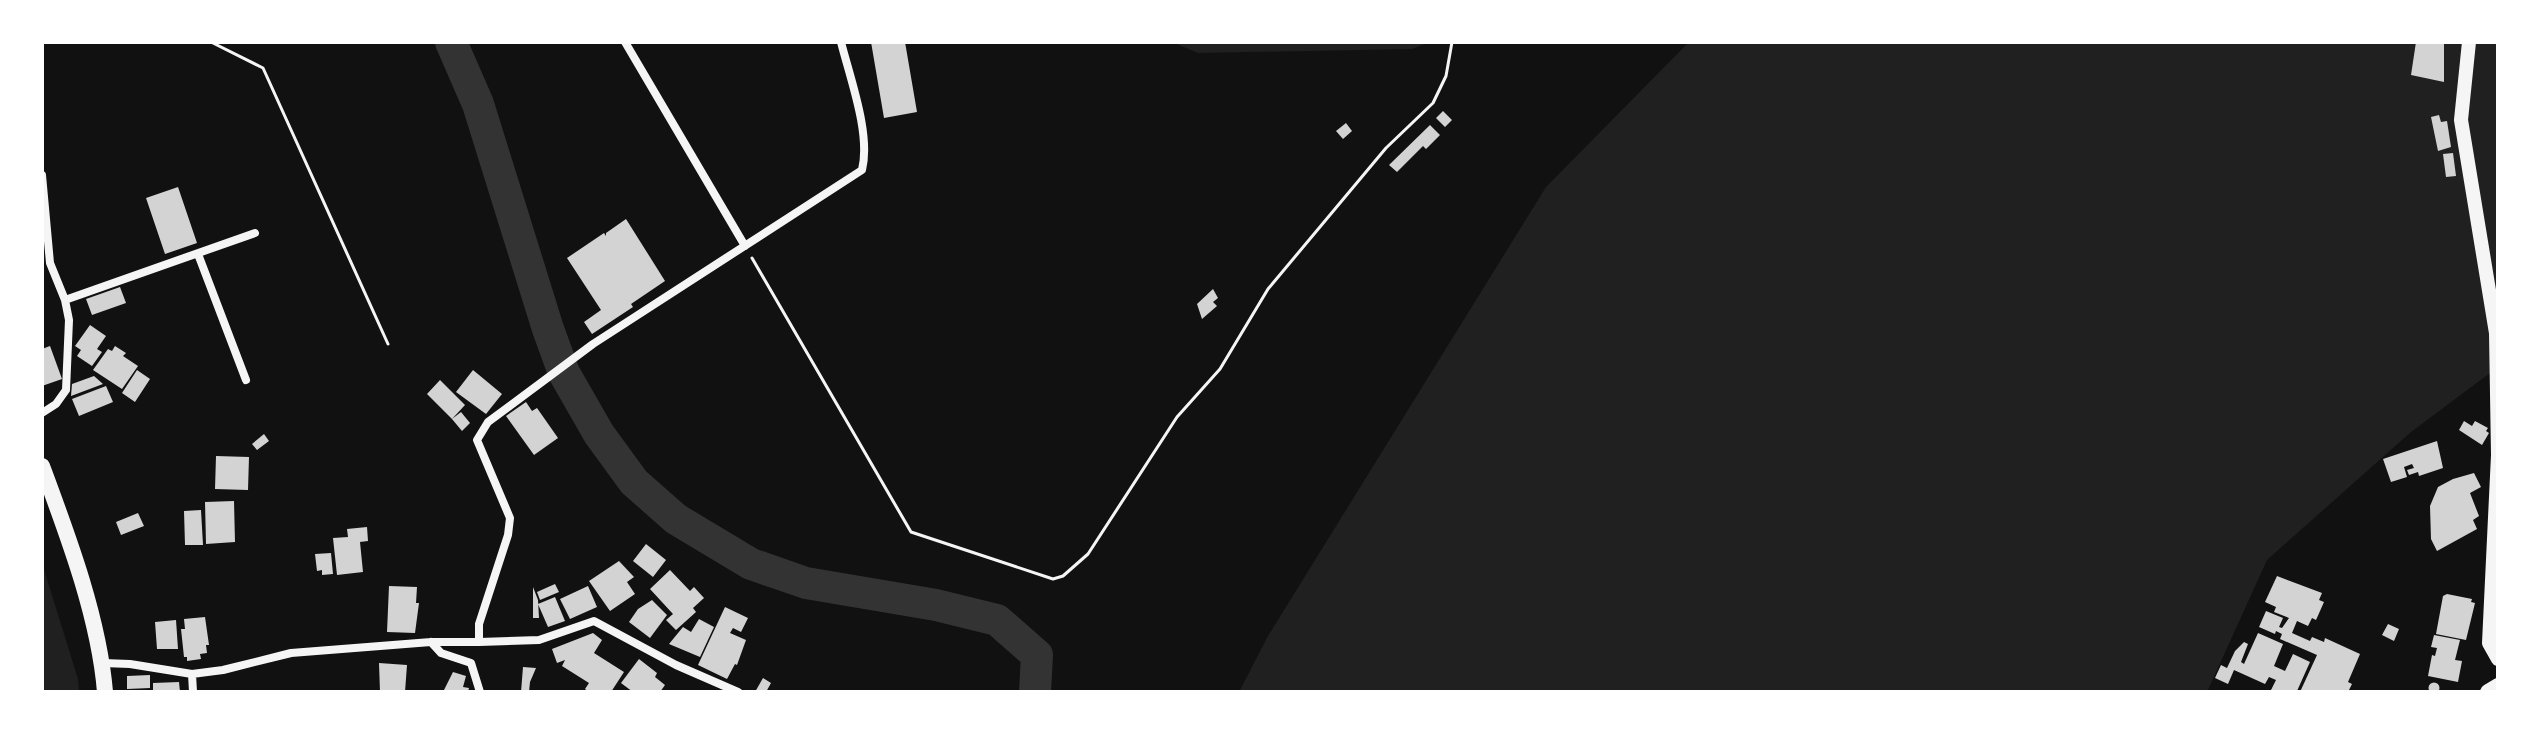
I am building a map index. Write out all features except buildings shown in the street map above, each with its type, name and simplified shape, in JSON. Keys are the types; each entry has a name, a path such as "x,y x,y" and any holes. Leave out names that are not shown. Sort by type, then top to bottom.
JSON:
{"main road":[{"path":"42,466 68,537 103,663 105,692"},
{"path":"2488,692 2498,686"}],"street":[{"path":"625,42 745,246"},
{"path":"479,642 479,624 508,535 510,518 477,440 488,422 593,344 862,170 864,139 841,42"},
{"path":"2469,42 2461,120 2496,333 2498,455 2489,643 2498,659"},
{"path":"42,175 46,261 65,300 69,320 66,390 56,404 42,413"},
{"path":"65,300 255,233"},
{"path":"198,254 246,380"},
{"path":"103,663 192,674 223,670 291,653 431,642 539,640 594,621 676,665 738,692"},
{"path":"431,642 441,653 471,663 480,692"},
{"path":"192,674 193,692"}],"path":[{"path":"211,42 263,68 388,344"},
{"path":"745,246 911,532 1053,579 1063,576 1088,554 1177,417 1220,369 1268,289 1386,148 1433,103 1446,76 1452,42"}],"shaded area":[{"path":"1172,42 1429,42 1412,49 1198,53"},
{"path":"1689,42 2498,42 2498,367 2411,432 2267,560 2207,692 1239,692 1268,636 1546,187"},
{"path":"42,563 78,679 79,692 42,692"}],"waterway":[{"path":"451,42 478,104 564,373 599,434 634,482 676,519 751,564 806,583 936,605 997,620 1037,655 1035,692"}]}
